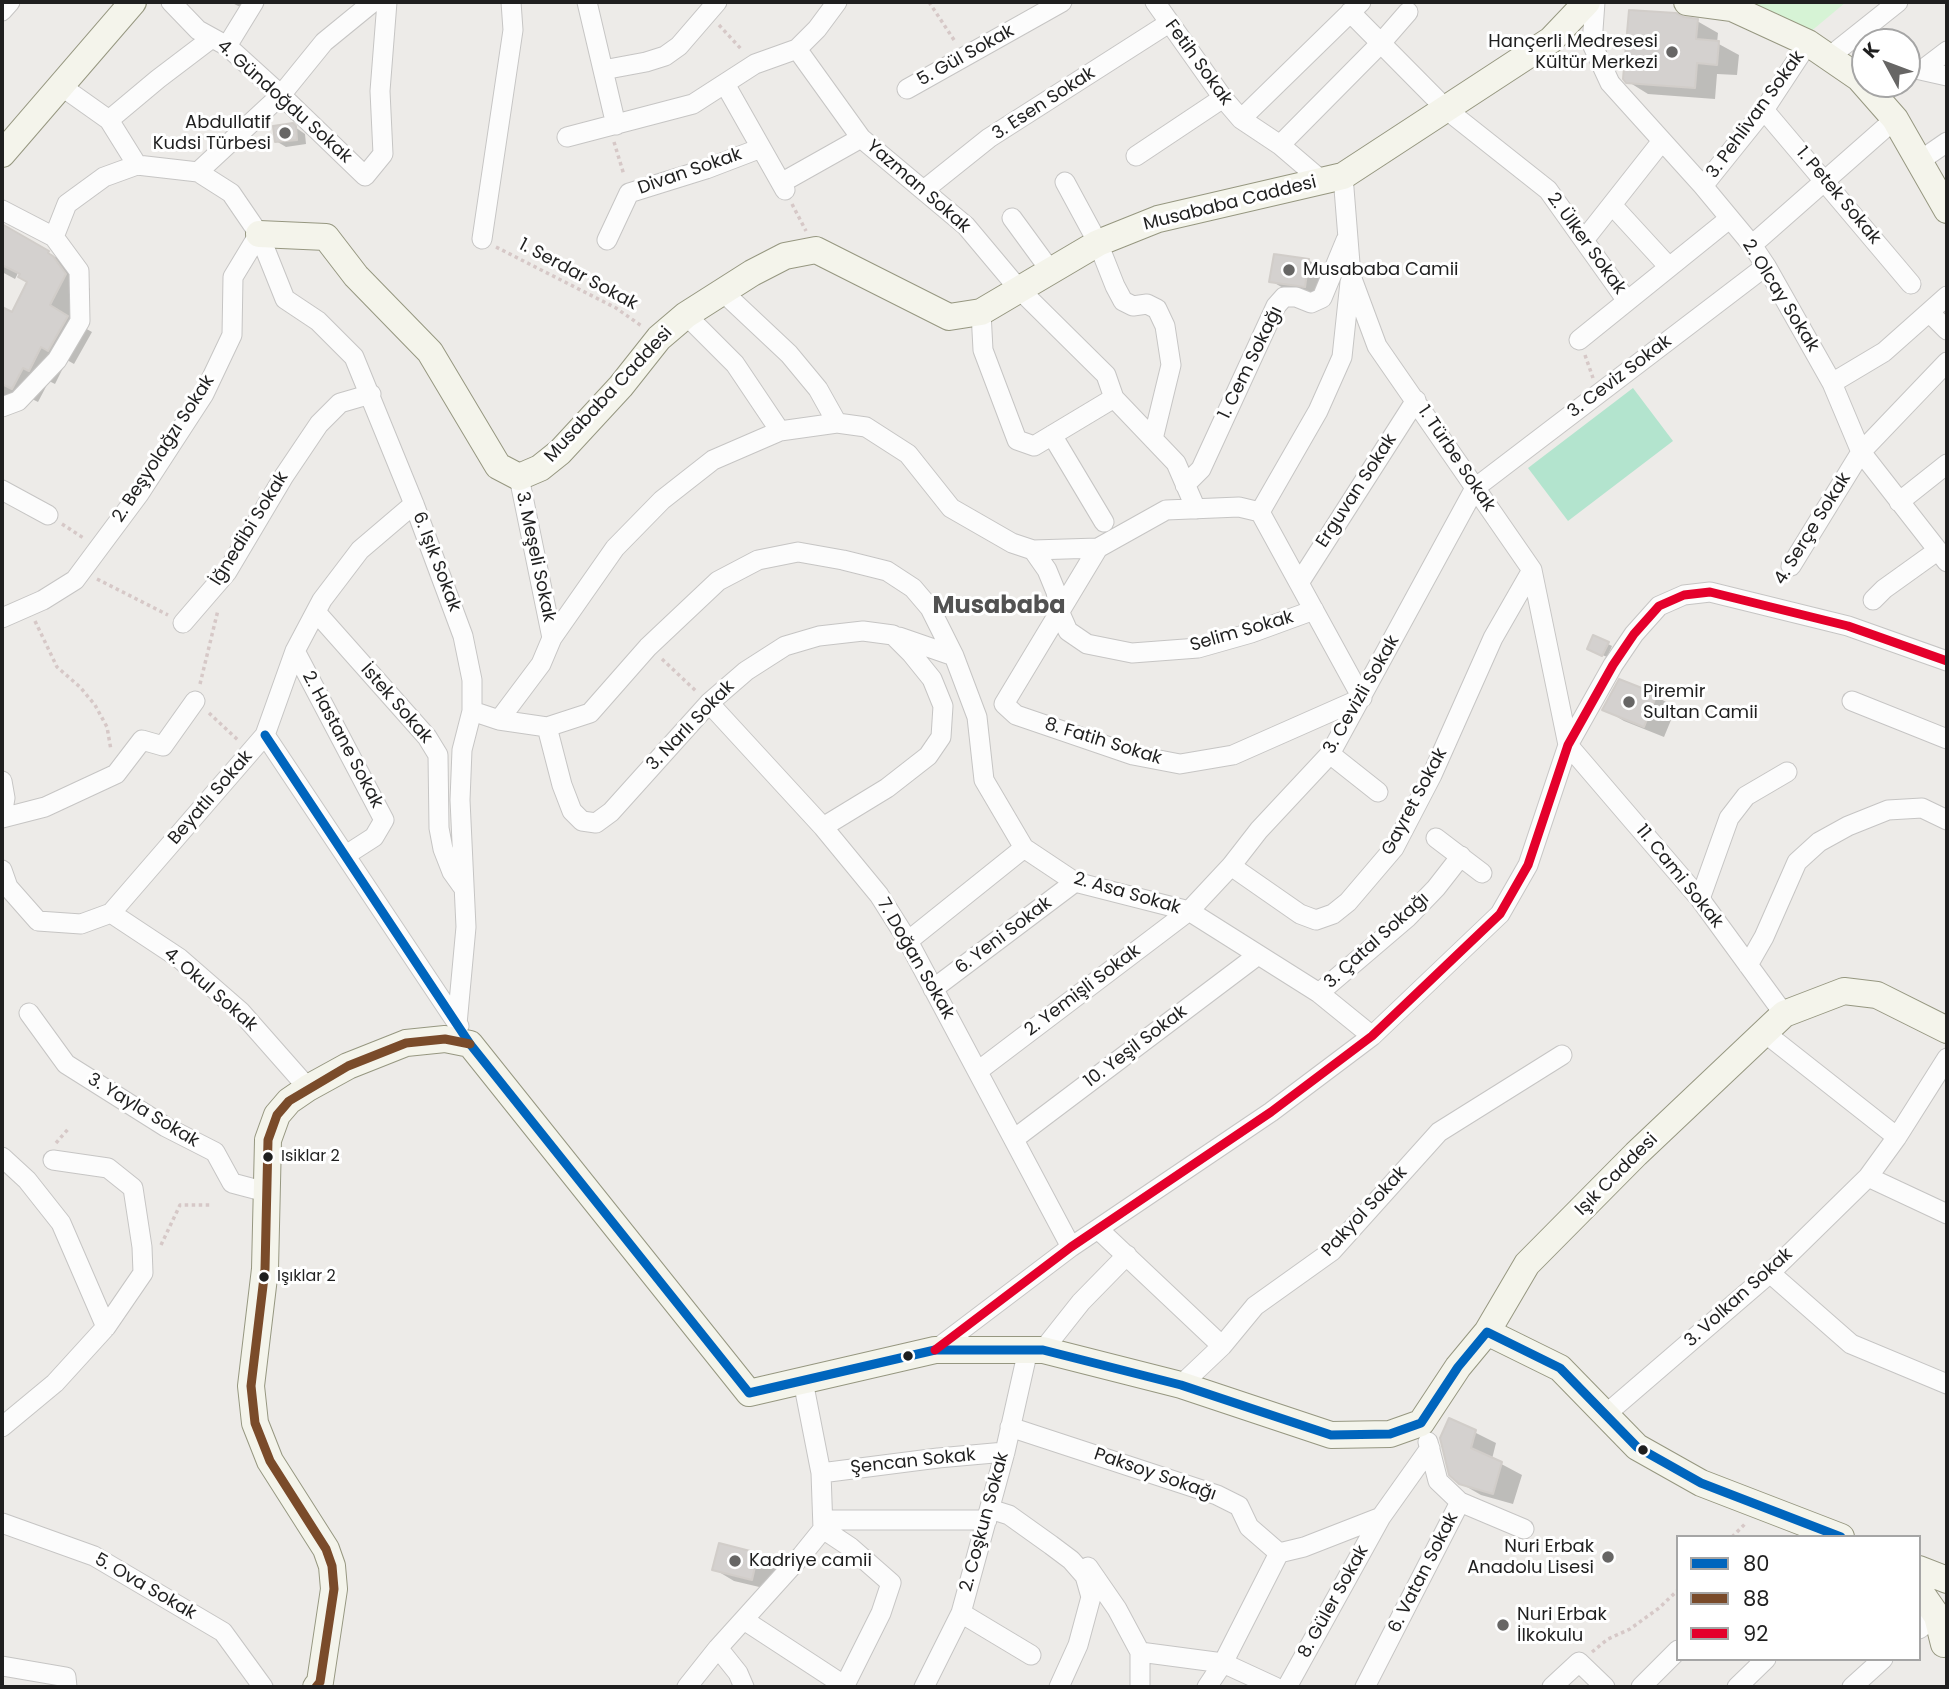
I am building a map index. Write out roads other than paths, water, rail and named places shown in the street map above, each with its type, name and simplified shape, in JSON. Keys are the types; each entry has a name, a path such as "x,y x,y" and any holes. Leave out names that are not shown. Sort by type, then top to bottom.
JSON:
{"main road":[{"path":"2,154 133,2"},
{"name":"Musababa Caddesi","path":"519,477 540,467 560,452 621,386 659,338 686,315 785,256 816,250 949,317 981,312 1098,243 1158,219 1332,178 1447,110 1551,40 1587,2"},
{"path":"1687,2 1732,8 1818,50 1851,70"},
{"path":"1879,98 1895,119 1947,210"},
{"path":"259,234 326,237 356,276 430,352 498,466 519,477"},
{"name":"Işık Caddesi","path":"1421,1423 1458,1367 1486,1332 1527,1264 1636,1154 1774,1023 1844,991 1877,995 1947,1030"},
{"path":"315,1686 334,1589 332,1566 326,1549 270,1461 255,1423 251,1386 265,1269 268,1140 277,1115 289,1101 348,1066 406,1043 464,1034 749,1393 935,1350 1035,1350 1181,1385 1331,1436 1390,1434 1421,1423"},
{"path":"1486,1332 1560,1368 1637,1447 1701,1483 1798,1530 1829,1535"},
{"path":"1921,1570 1947,1580"},
{"path":"1921,1594 1939,1635"}],"street":[{"path":"2,11 10,2"},
{"name":"4. Gündoğdu Sokak","path":"171,2 198,30 220,42 281,95 365,176 383,155 380,91 387,2"},
{"path":"109,120 158,79 220,42 254,2"},
{"path":"54,237 67,204 104,177 137,165 198,172 281,95 324,42 373,2"},
{"path":"482,239 513,30 511,2"},
{"path":"567,137 693,104 755,64 797,49 817,29 837,2"},
{"name":"5. Gül Sokak","path":"907,89 1062,2"},
{"name":"Fetih Sokak","path":"1155,2 1223,99 1241,119 1332,178"},
{"name":"2. Olcay Sokak","path":"1595,2 1592,44 1609,83 1703,186 1752,245 1832,383 1861,452 1942,557"},
{"name":"3. Pehlivan Sokak","path":"1703,186 1764,110 1818,50 1898,2"},
{"path":"581,3 603,70 613,126"},
{"path":"1241,119 1355,7"},
{"name":"2. Ülker Sokak","path":"1355,7 1381,43 1447,110 1548,190 1626,301"},
{"path":"603,70 665,56 678,46 709,9"},
{"path":"1280,145 1408,12"},
{"name":"3. Esen Sokak","path":"924,190 989,138 1169,23"},
{"name":"Yazman Sokak","path":"797,49 861,138 966,226 1018,288 1106,375 1114,398 1176,463 1196,509"},
{"path":"1921,65 1947,51"},
{"path":"1921,70 1947,76"},
{"path":"725,83 783,186 861,138"},
{"path":"61,86 109,120 137,165"},
{"path":"1136,156 1223,99"},
{"name":"1. Petek Sokak","path":"1764,110 1911,284"},
{"path":"1752,245 1895,119"},
{"path":"1584,240 1662,141"},
{"path":"1918,162 1947,142"},
{"name":"Divan Sokak","path":"607,240 629,193 706,169 761,148"},
{"name":"6. Işık Sokak","path":"198,172 231,193 259,234 285,299 318,321 354,357 371,394 463,636 472,680 472,711 462,750 460,800 466,927 464,1034"},
{"name":"1. Türbe Sokak","path":"1332,178 1348,235 1350,276 1377,346 1532,570 1568,745"},
{"path":"1065,182 1098,243 1123,301 1133,306 1147,304 1157,309 1164,326 1171,365 1153,439"},
{"path":"1612,205 1669,267"},
{"path":"2,210 54,237 79,271 80,321 57,360 18,401 2,407"},
{"path":"1012,218 1050,270"},
{"name":"2. Ülker Sokak","path":"1579,340 1729,219"},
{"name":"2. Beşyolağzı Sokak","path":"2,618 30,606 75,580 139,494 204,394 232,335 233,278 259,234"},
{"name":"1. Cem Sokağı","path":"1185,485 1201,469 1276,306 1283,297 1296,297 1311,303 1322,298 1348,235"},
{"name":"3. Ceviz Sokak","path":"1475,488 1766,266"},
{"path":"1260,512 1318,411 1342,357 1350,276"},
{"path":"723,292 789,354 818,389 836,423"},
{"path":"1832,383 1884,352 1947,296"},
{"path":"981,312 983,350 1017,440 1034,446 1114,398"},
{"path":"1930,313 1947,330"},
{"path":"686,315 735,364 780,431"},
{"name":"4. Serçe Sokak","path":"1791,566 1861,452 1947,362"},
{"name":"İğnedibi Sokak","path":"183,623 227,572 318,424 340,403 371,394"},
{"name":"Erguvan Sokak","path":"1299,583 1416,400"},
{"name":"3. Meşeli Sokak","path":"499,720 541,664 552,638 615,548 662,499 713,460 780,431 836,423 866,427 908,454 951,508 1012,544 1033,550"},
{"path":"1052,435 1104,522"},
{"path":"1899,502 1947,464"},
{"name":"3. Meşeli Sokak","path":"519,477 552,638"},
{"name":"3. Cevizli Sokak","path":"1189,911 1330,754 1475,488"},
{"path":"2,490 48,515"},
{"name":"Beyatlı Sokak","path":"111,914 265,735 295,651 322,600 360,550 414,505"},
{"path":"1033,550 1098,548 1166,510 1239,507 1260,512 1362,698"},
{"path":"1060,613 1098,548"},
{"path":"1033,550 1047,570 1056,592 1060,613"},
{"name":"2. Asa Sokak","path":"472,711 499,720 547,727 590,713 648,647 719,581 758,560 798,552 887,571 913,588 930,608 954,656 977,717 984,780 1024,848 1075,882 1189,911 1320,993 1372,1036"},
{"path":"1873,600 1884,589 1942,557"},
{"name":"Gayret Sokak","path":"1231,866 1300,914 1316,920 1333,914 1348,902 1394,848 1432,775 1493,638 1532,570"},
{"path":"935,1350 1071,1247 1271,1112 1372,1036 1500,914 1528,865 1568,745 1613,665 1634,634 1659,606 1684,595 1710,592 1848,625 1947,661"},
{"name":"Selim Sokak","path":"1060,613 1068,631 1087,644 1132,653 1198,648 1251,633 1314,610"},
{"name":"İstek Sokak","path":"316,612 427,737 438,755 439,828 443,849 452,872 464,889"},
{"name":"8. Fatih Sokak","path":"1060,613 1036,647 1003,704 1016,715 1133,755 1180,764 1233,755 1362,698"},
{"name":"3. Narlı Sokak","path":"547,727 562,786 572,811 582,821 596,823 611,812 709,703 746,671 785,646 819,636 863,631 893,635 954,656"},
{"path":"823,827 887,788 928,756 941,737 943,706 932,679 893,635"},
{"name":"2. Hastane Sokak","path":"295,651 384,820 374,837 346,855"},
{"path":"2,781 5,798 2,817 45,807 116,774 142,740 163,746 195,701"},
{"path":"1852,701 1947,739"},
{"name":"7. Doğan Sokak","path":"709,703 823,827 880,895 978,1071 1071,1247"},
{"path":"265,735 464,1034"},
{"name":"11. Cami Sokak","path":"1568,745 1700,899 1748,965 1774,1023"},
{"path":"1330,754 1378,792"},
{"path":"1700,899 1729,818 1746,796 1787,772"},
{"path":"1748,965 1764,937 1797,862 1819,842 1848,825 1888,810 1922,808 1947,820"},
{"path":"1436,838 1482,873"},
{"path":"908,942 1024,848"},
{"name":"3. Çatal Sokağı","path":"1320,993 1408,917 1436,888 1461,856"},
{"path":"2,870 8,887 38,921 81,924 111,914"},
{"name":"6. Yeni Sokak","path":"933,989 1075,882"},
{"name":"2. Yemişli Sokak","path":"978,1071 1189,911"},
{"name":"4. Okul Sokak","path":"111,914 179,958 241,1012 308,1088"},
{"name":"10. Yeşil Sokak","path":"1014,1139 1258,955"},
{"name":"3. Yayla Sokak","path":"30,1013 66,1064 166,1127 215,1152 232,1184 266,1192"},
{"path":"1774,1023 1898,1137"},
{"name":"Pakyol Sokak","path":"1181,1385 1222,1346 1255,1306 1332,1251 1439,1132 1562,1055"},
{"name":"3. Volkan Sokak","path":"1605,1415 1770,1273 1868,1177 1898,1137 1947,1058"},
{"path":"2,1157 27,1180 61,1223 106,1327"},
{"path":"2,1427 55,1383 106,1327 143,1273 133,1188 108,1168 52,1160"},
{"path":"1868,1177 1947,1214"},
{"path":"1098,1228 1222,1346"},
{"path":"1035,1350 1127,1255"},
{"path":"1770,1273 1851,1344 1947,1384"},
{"name":"2. Coşkun Sokak","path":"924,1687 961,1613 1010,1427 1035,1350"},
{"path":"687,1687 718,1648 802,1555 823,1524 821,1473 803,1381"},
{"name":"6. Vatan Sokak","path":"1365,1687 1460,1502 1438,1481 1421,1423"},
{"name":"Paksoy Sokağı","path":"1010,1427 1217,1495 1239,1506 1249,1527 1279,1553"},
{"name":"8. Güler Sokak","path":"1287,1687 1381,1517 1430,1448"},
{"name":"Şencan Sokak","path":"821,1473 1004,1452"},
{"path":"1460,1502 1524,1530"},
{"path":"823,1524 988,1514 1009,1515 1046,1532 1074,1552 1094,1575 1117,1609 1140,1652 1140,1687"},
{"path":"1009,1515 1071,1560 1085,1576 1091,1597 1078,1645 1059,1687"},
{"path":"1207,1687 1223,1663 1279,1553 1304,1547 1381,1517"},
{"name":"5. Ova Sokak","path":"2,1523 94,1556 223,1632 262,1687"},
{"path":"744,1620 844,1687 881,1613 891,1583 823,1524"},
{"path":"961,1613 1031,1655"},
{"path":"718,1648 738,1673 744,1687"},
{"path":"1140,1652 1223,1663 1275,1687"},
{"path":"1641,1687 1676,1652"},
{"path":"1737,1687 1764,1661"},
{"path":"1852,1687 1882,1661"},
{"path":"1552,1687 1579,1662 1605,1687"},
{"path":"2,1666 66,1677 66,1687"}],"place":[{"name":"Hançerli Medresesi Kültür Merkezi","path":"1672,52"},
{"name":"Abdullatif Kudsi Türbesi","path":"285,133"},
{"name":"Musababa Camii","path":"1289,270"},
{"name":"Piremir Sultan Camii","path":"1629,702"},
{"name":"Isiklar 2","path":"268,1157"},
{"name":"Işıklar 2","path":"264,1277"},
{"name":"Nuri Erbak Anadolu Lisesi","path":"1608,1557"},
{"name":"Kadriye camii","path":"735,1561"},
{"name":"Nuri Erbak İlkokulu","path":"1503,1625"}],"district":[{"name":"Musababa","path":"999,607"}]}
